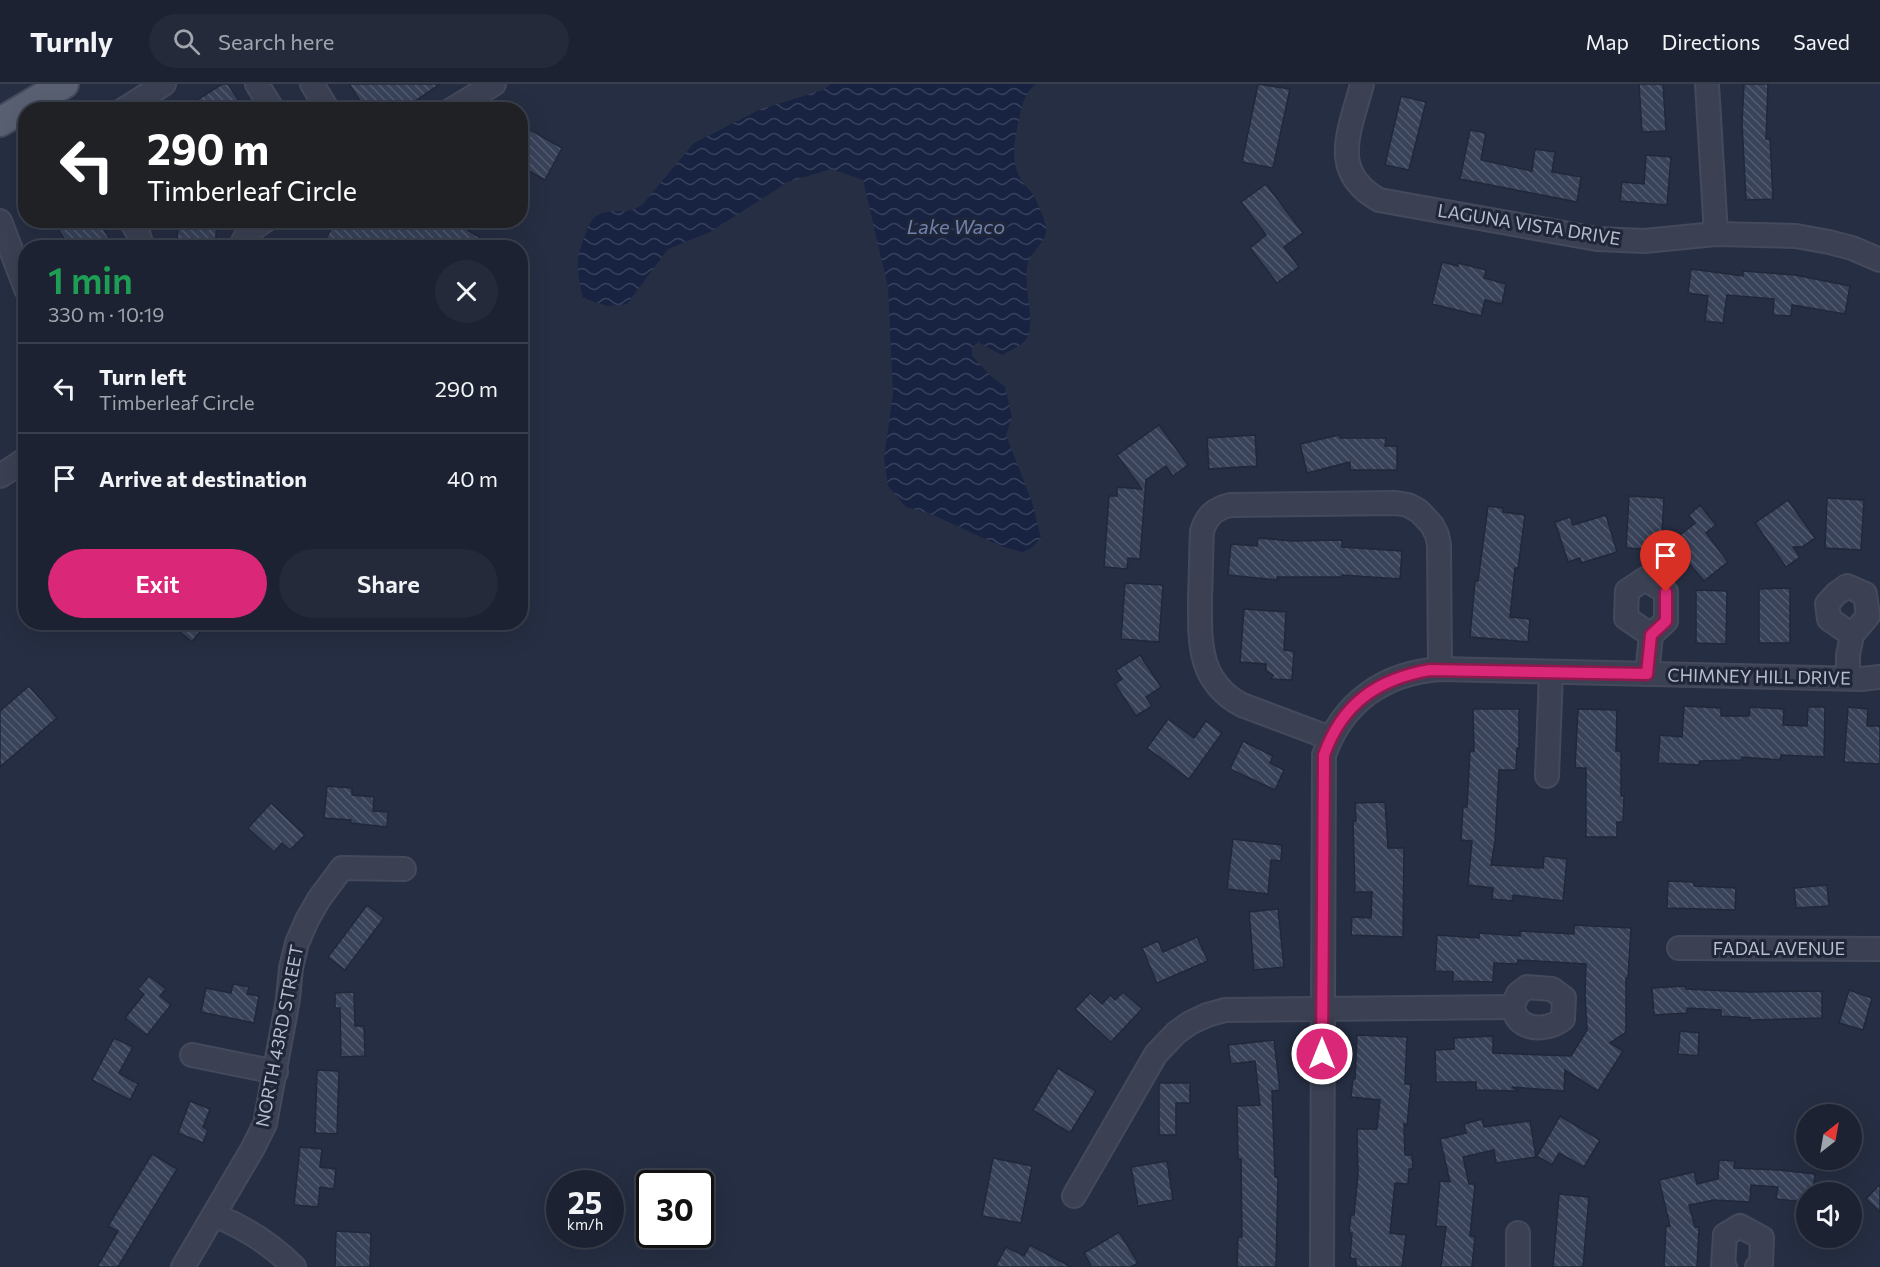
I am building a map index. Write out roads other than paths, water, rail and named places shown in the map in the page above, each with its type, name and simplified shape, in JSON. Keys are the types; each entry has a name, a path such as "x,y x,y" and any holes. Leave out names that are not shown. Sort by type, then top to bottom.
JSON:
{"main road":[{"path":"31,102 55,86"},
{"path":"0,122 18,110"}],"street":[{"path":"136,102 164,84"},
{"path":"257,84 268,102"},
{"path":"312,84 323,102"},
{"path":"464,102 494,84"},
{"name":"LAGUNA VISTA DRIVE","path":"1362,84 1347,144 1347,158 1355,181 1364,192 1380,200 1597,239 1644,241 1716,234 1796,236 1851,248 1880,260"},
{"path":"1707,84 1716,234"},
{"path":"0,221 9,270"},
{"path":"245,240 249,231 254,228"},
{"path":"0,476 18,464"},
{"path":"1330,738 1233,700 1212,678 1204,662 1200,637 1202,531 1206,520 1220,507 1396,503 1408,505 1419,511 1432,525 1439,546 1440,669"},
{"path":"1647,674 1651,635"},
{"path":"1848,678 1848,655 1852,635"},
{"name":"CHIMNEY HILL DRIVE","path":"1322,1267 1324,755 1330,738 1341,719 1356,703 1372,690 1394,678 1440,669 1551,673 1880,677"},
{"path":"1547,776 1551,673"},
{"name":"NORTH 43RD STREET","path":"183,1267 265,1125 276,1072 291,968 297,944 319,898 342,868 404,869"},
{"name":"FADAL AVENUE","path":"1679,948 1880,949"},
{"path":"1074,1196 1156,1054 1176,1033 1207,1015 1225,1010 1512,1007"},
{"path":"192,1055 276,1072"},
{"path":"214,1215 253,1234 294,1267"},
{"path":"1725,1267 1723,1266 1725,1235 1740,1226 1762,1238 1761,1264 1757,1267"},
{"path":"1518,1233 1518,1267"}],"water":[{"name":"Lake Waco","path":"831,84 1036,84 1026,95 1022,105 1014,152 1019,176 1036,199 1046,227 1042,242 1028,263 1026,281 1030,327 1028,336 1021,345 1002,355 978,342 972,348 972,356 1005,387 1012,417 1006,435 1032,502 1041,538 1023,552 1003,547 931,514 906,507 888,486 884,458 893,394 888,287 863,180 831,169 788,182 710,232 668,249 627,304 607,306 583,298 578,271 579,257 588,227 595,218 602,213 631,210 642,205 694,143 761,109 823,90"}]}
